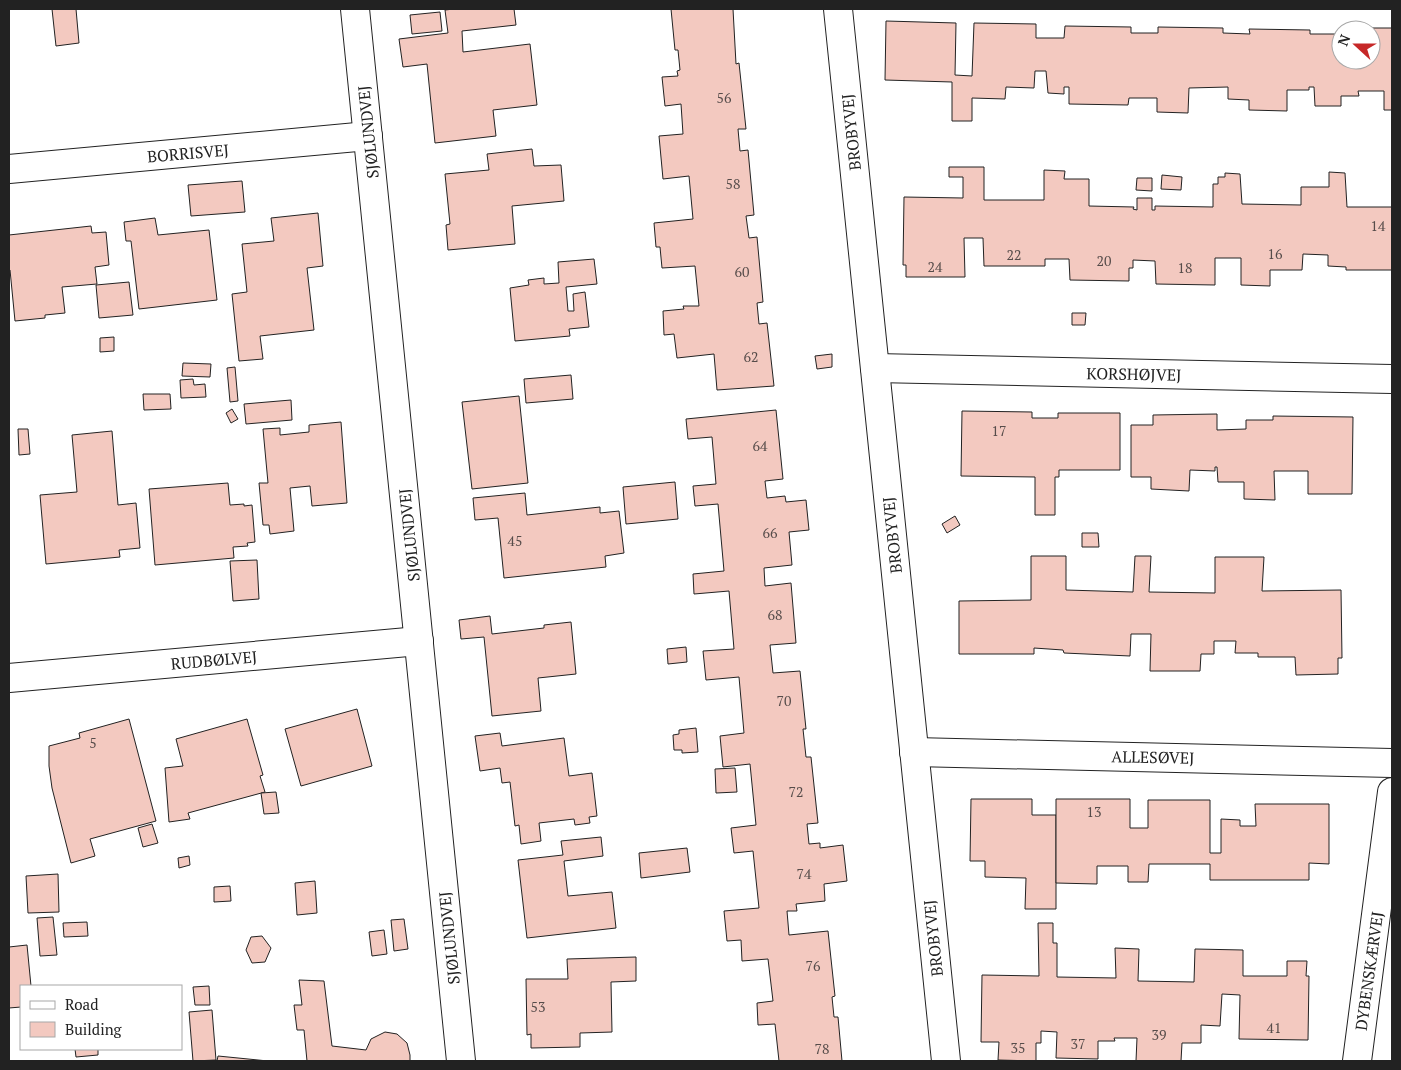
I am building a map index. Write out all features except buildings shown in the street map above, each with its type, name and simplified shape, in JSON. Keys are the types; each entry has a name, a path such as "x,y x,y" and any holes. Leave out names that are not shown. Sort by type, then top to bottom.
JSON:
{"street":[{"name":"SJØLUNDVEJ","path":"356,9 461,1061"},
{"name":"BROBYVEJ","path":"838,9 946,1061"},
{"name":"BORRISVEJ","path":"9,169 368,136"},
{"name":"KORSHØJVEJ","path":"875,368 1392,379"},
{"name":"RUDBØLVEJ","path":"9,678 420,641"},
{"name":"ALLESØVEJ","path":"914,752 1392,763"},
{"name":"DYBENSKÆRVEJ","path":"1357,1061 1392,792"}]}
